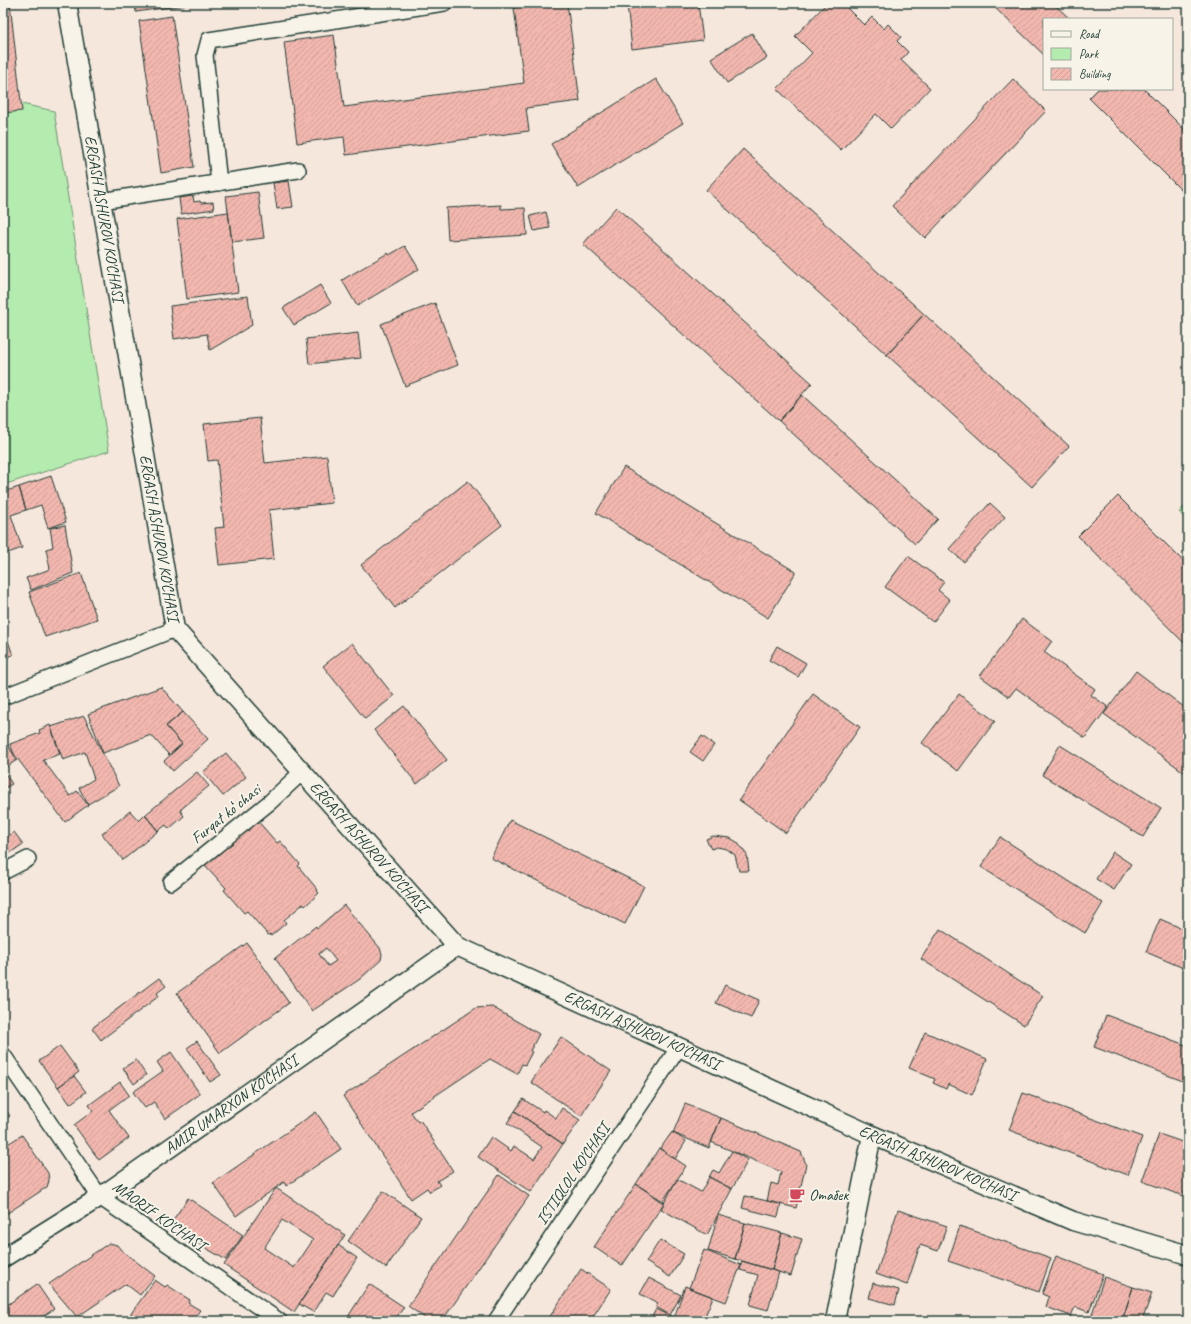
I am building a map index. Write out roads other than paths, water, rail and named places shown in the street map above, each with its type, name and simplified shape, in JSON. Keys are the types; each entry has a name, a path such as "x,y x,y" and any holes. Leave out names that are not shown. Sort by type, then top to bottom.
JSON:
{"street":[{"name":"ERGASH ASHUROV KO'CHASI","path":"67,3 175,629 457,946 872,1135 1073,1221 1188,1254"},
{"path":"219,183 205,55 209,40 385,7 444,3"},
{"path":"101,201 298,170"},
{"path":"3,697 175,629"},
{"name":"Furqat koʻchasi","path":"172,882 270,802 302,772"},
{"path":"3,872 28,859"},
{"name":"AMIR UMARXON KO'CHASI","path":"3,1258 100,1197 457,946"},
{"name":"ISTIQLOL KO'CHASI","path":"496,1321 679,1047"},
{"name":"MAORIF KO'CHASI","path":"3,1055 100,1197 279,1321"},
{"path":"835,1321 872,1135"}],"place":[{"name":"Отабек","path":"797,1195"}]}
